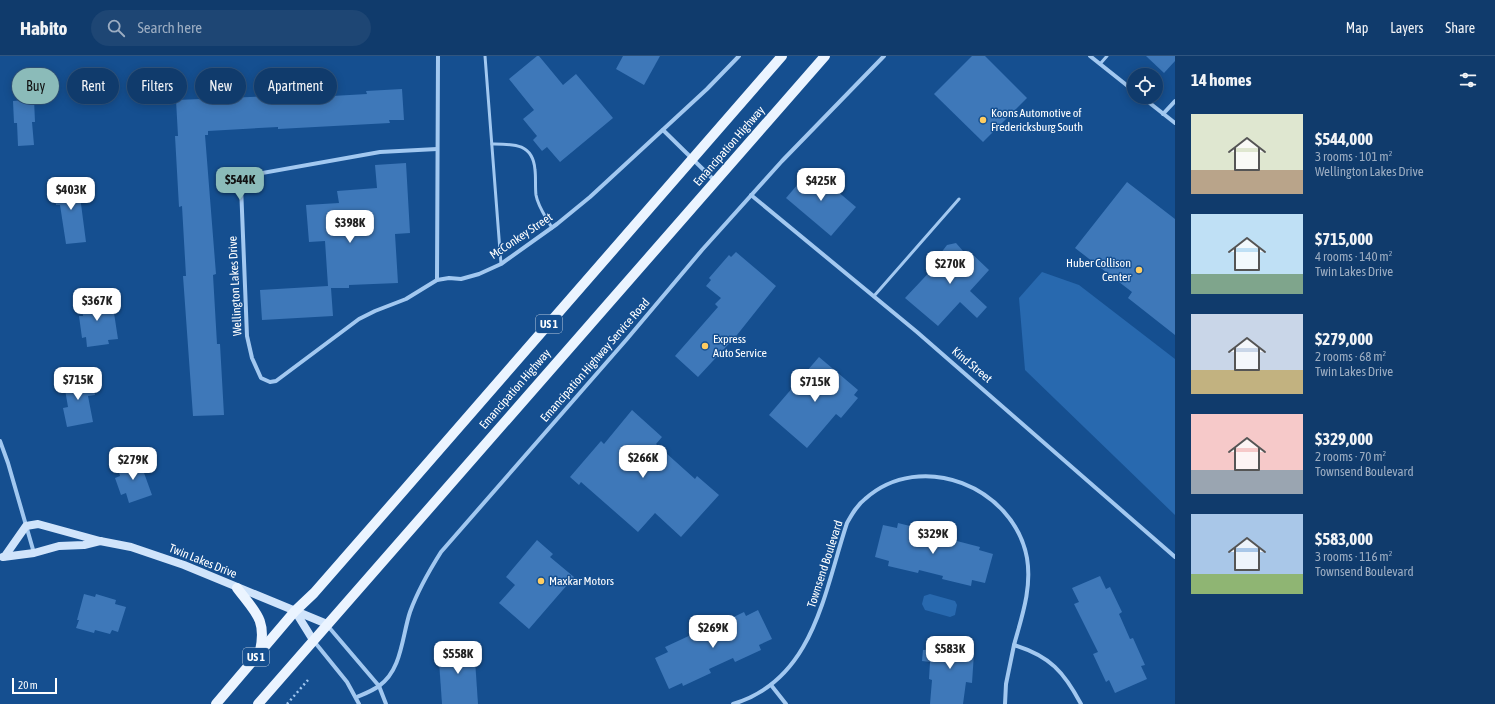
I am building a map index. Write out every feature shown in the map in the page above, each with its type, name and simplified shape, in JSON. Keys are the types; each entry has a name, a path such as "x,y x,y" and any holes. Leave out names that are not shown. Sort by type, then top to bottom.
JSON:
{"main road":[{"name":"Emancipation Highway","path":"216,704 295,611 319,587 782,56"},
{"name":"Emancipation Highway","path":"258,704 824,56"},
{"path":"237,588 257,614 263,628 260,653"}],"street":[{"path":"437,280 436,149 438,56"},
{"name":"McConkey Street","path":"437,280 449,278 461,279 479,274 501,264 552,228 590,197 663,130 707,89 739,56"},
{"name":"Emancipation Highway Service Road","path":"357,697 379,686 389,675 396,662 413,604 424,579 441,552 751,195 884,56"},
{"path":"1090,56 1127,85"},
{"path":"1163,114 1175,101"},
{"path":"1151,104 1175,124"},
{"path":"663,130 715,180"},
{"name":"Wellington Lakes Drive","path":"436,149 380,152 251,175 244,179 241,186 248,336 252,358 261,378 270,382 276,381 359,319 375,311 406,300 437,280"},
{"name":"Kind Street","path":"751,195 999,401 1175,556"},
{"path":"0,441 8,463 34,553"},
{"name":"Townsend Boulevard","path":"733,704 764,691 772,685 791,666 804,647 815,626 847,523 855,510 865,499 878,489 894,482 925,476 941,476 958,481 990,498 1003,510 1014,526 1026,558 1029,576 1027,596 1014,645 1006,684 1005,704"},
{"name":"Twin Lakes Drive","path":"2,557 26,526 38,524 100,541 132,547 184,565 327,624"},
{"name":"Twin Lakes Drive","path":"2,557 34,553 59,546 84,545 100,541"},
{"path":"295,611 313,640 357,697 360,704"},
{"path":"327,624 379,686 386,704"},
{"path":"1014,645 1030,650 1046,659 1060,670 1081,704"},
{"path":"772,685 786,704"}],"lane":[{"path":"485,56 501,264"},
{"path":"1100,64 1107,56"},
{"path":"492,144 517,144 533,156 536,195 539,206 552,228"},
{"path":"874,296 959,199"}],"path":[{"path":"287,704 308,680"}],"shaded area":[{"path":"1042,272 1079,285 1175,359 1175,515 1025,370 1019,298"},
{"path":"930,594 955,601 957,605 955,615 950,617 925,610 922,604 924,596"}],"building":[{"path":"537,56 539,56 563,85 576,74 613,118 560,162 547,147 542,151 533,140 537,136 523,119 534,110 509,79"},
{"path":"623,56 660,56 644,85 616,69"},
{"name":"Koons Automotive of Fredericksburg South","path":"972,56 985,56 1027,98 983,142 934,94"},
{"path":"1146,56 1175,56 1175,61 1164,73 1163,68 1159,68"},
{"path":"402,89 404,120 389,120 390,123 208,131 208,135 205,135 216,274 213,275 217,344 220,344 224,415 193,416 183,276 186,276 182,206 179,207 175,136 178,136 176,104 187,104 187,100 195,99 195,104 246,104 246,97 254,97 254,104 337,104 337,96 367,94 366,91"},
{"path":"13,104 34,104 35,122 32,122 34,145 18,146 17,123 14,123"},
{"path":"406,163 410,233 395,234 398,283 349,285 349,288 331,288 333,316 262,320 260,290 328,286 325,241 309,242 306,205 339,203 337,191 377,188 375,165"},
{"path":"811,169 856,207 831,236 786,198"},
{"path":"78,181 86,242 66,244 60,205 56,205 53,184"},
{"name":"Huber Collison Center","path":"1127,182 1175,219 1175,335 1128,298 1132,292 1075,248"},
{"path":"956,243 963,251 970,252 989,270 970,291 987,307 977,318 960,302 938,326 905,298 938,263 937,258 947,245"},
{"path":"736,252 776,286 737,335 698,377 675,356 718,307 715,304 721,298 706,286 711,280 709,278 729,255 731,257"},
{"path":"102,291 105,314 114,313 118,339 108,340 109,344 87,347 86,337 82,338 79,316 83,316 82,310 87,309 85,293"},
{"path":"819,357 858,390 854,395 858,398 841,418 836,414 807,448 769,415"},
{"path":"83,374 85,383 92,382 95,395 88,396 93,422 67,427 63,408 68,407 63,378"},
{"path":"632,410 662,437 656,444 695,479 697,476 719,495 681,537 655,513 638,532 581,482 579,485 570,477 601,441 604,444"},
{"path":"139,459 152,495 129,503 126,493 121,495 115,478 120,476 117,466"},
{"path":"898,523 926,530 924,536 953,543 953,540 980,547 979,550 993,554 985,583 972,580 971,586 942,579 943,576 919,570 918,573 888,566 889,561 875,557 883,525 897,528"},
{"name":"Maxkar Motors","path":"537,540 553,554 550,557 574,577 529,629 499,603 515,585 506,577"},
{"path":"1100,576 1106,589 1110,587 1122,612 1119,614 1130,639 1133,638 1145,665 1141,666 1147,679 1115,693 1109,680 1106,682 1093,654 1098,652 1074,604 1079,602 1072,588"},
{"path":"84,594 95,597 96,594 116,600 115,604 126,607 118,632 112,630 110,634 95,630 94,633 76,628"},
{"path":"758,610 772,639 759,645 761,650 735,662 733,658 709,669 711,673 683,686 682,683 669,689 655,658 668,652 665,647 693,634 694,639 718,628 717,625 744,612 746,616"},
{"path":"938,636 970,639 969,653 974,653 972,683 966,682 963,704 930,704 932,680 929,679 930,662 922,661 923,650 937,649"},
{"path":"474,645 478,704 442,704 438,647"}],"place":[{"name":"Koons Automotive of Fredericksburg South","path":"983,120"},
{"name":"Huber Collison Center","path":"1139,270"},
{"name":"Express Auto Service","path":"705,346"},
{"name":"Maxkar Motors","path":"541,581"}]}
